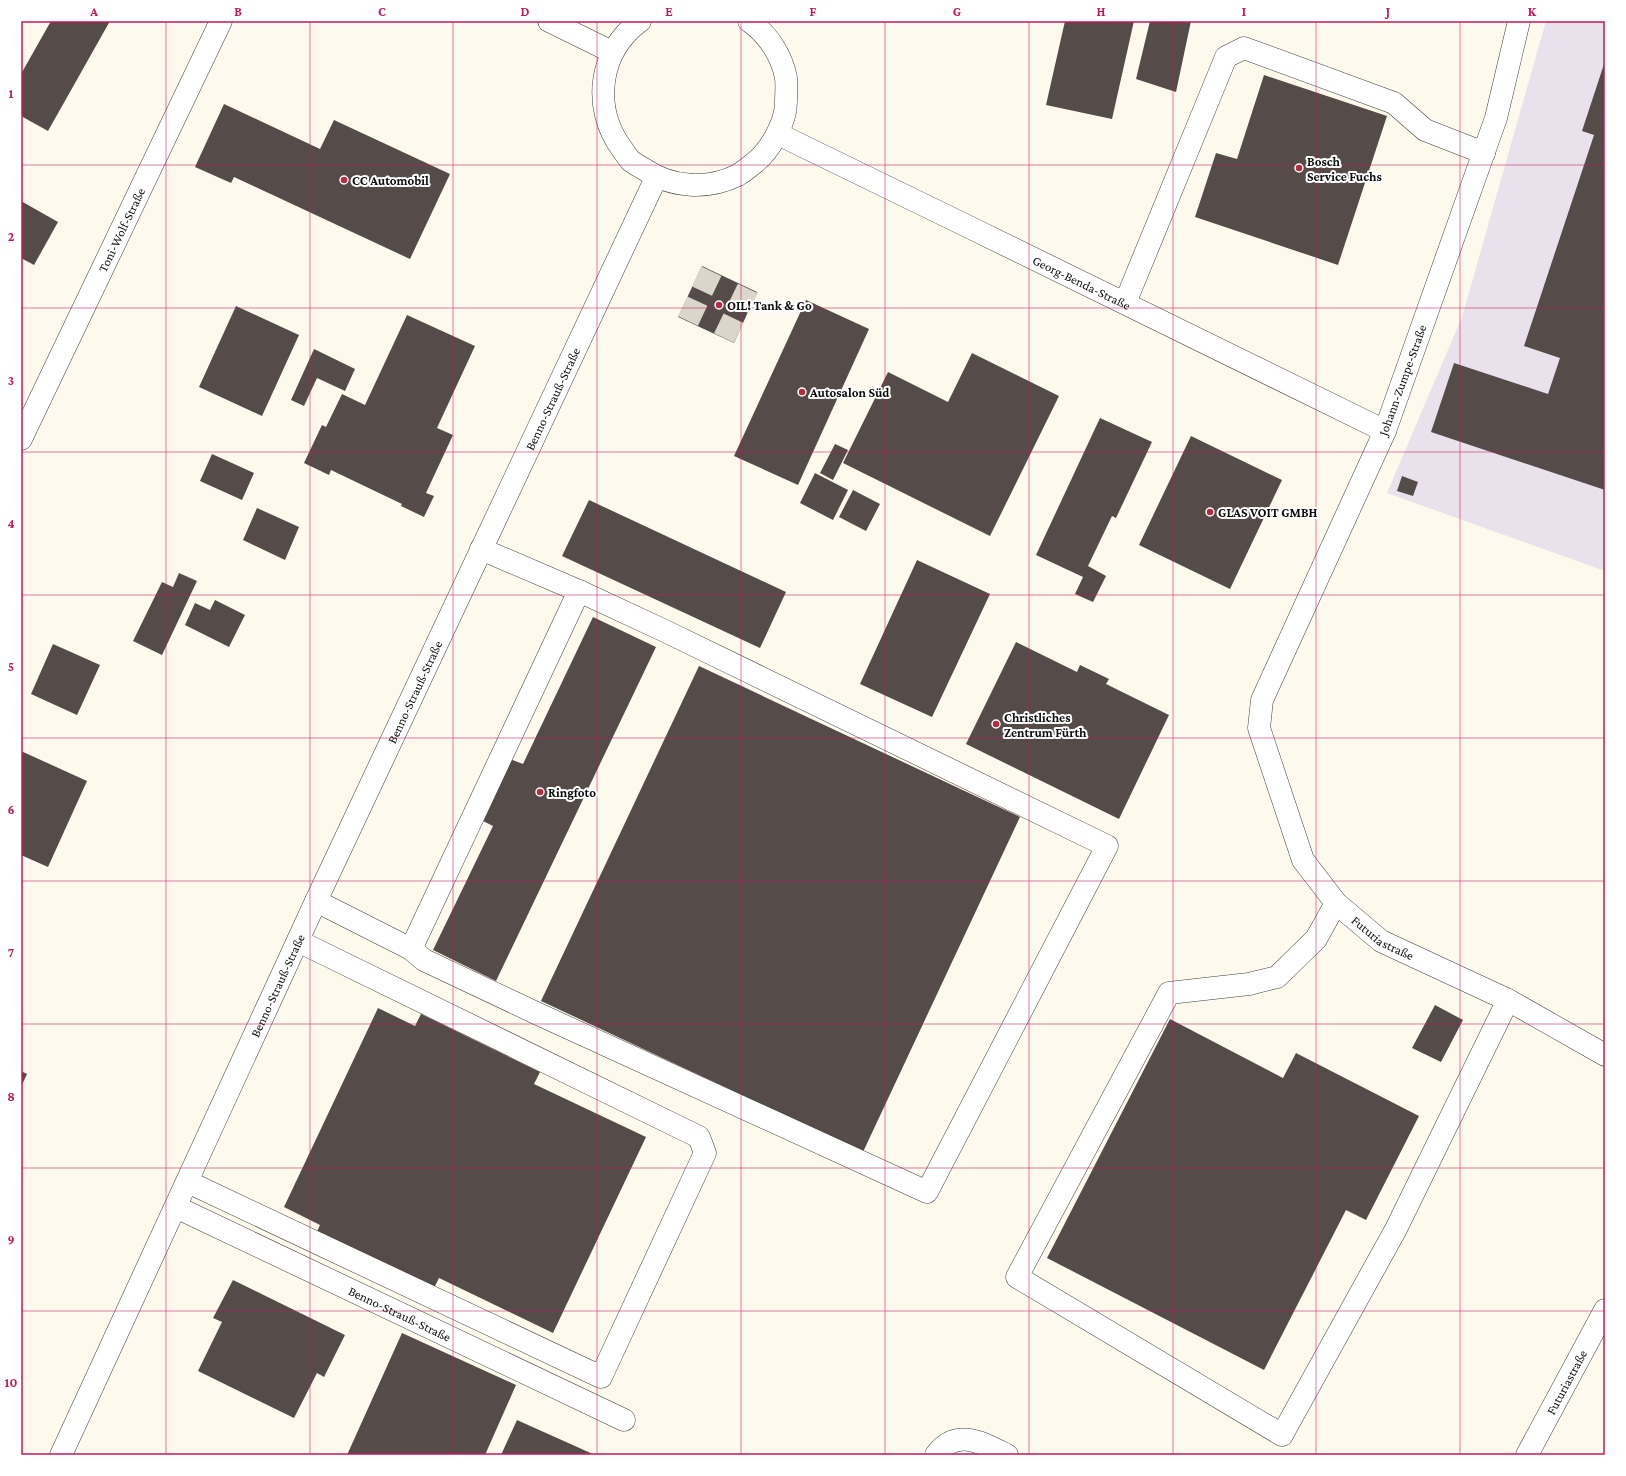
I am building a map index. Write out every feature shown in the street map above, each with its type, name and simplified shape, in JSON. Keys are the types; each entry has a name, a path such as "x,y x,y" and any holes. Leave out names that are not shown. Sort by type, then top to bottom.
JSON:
{"street":[{"name":"Toni-Wolf-Straße","path":"21,439 221,21"},
{"path":"549,21 612,52"},
{"path":"640,21 629,29 612,52 603,80 603,110 614,138 631,161 656,178 684,185 712,184 739,175 761,158 778,134 786,107 786,78 776,51 759,28 749,21"},
{"name":"Johann-Zumpe-Straße","path":"1259,728 1262,700 1385,431 1496,118 1519,21"},
{"path":"1125,303 1226,57 1244,48 1394,103 1425,130 1484,153"},
{"name":"Georg-Benda-Straße","path":"778,134 1385,431"},
{"name":"Benno-Strauß-Straße","path":"61,1455 188,1182 316,901 656,178"},
{"path":"316,901 411,949 424,960 536,1014 927,1192 1107,846 673,635 579,591 481,549"},
{"path":"411,949 579,591"},
{"name":"Futuriastraße","path":"1259,728 1303,860 1336,903 1381,941 1508,1000 1605,1055"},
{"path":"1336,903 1316,939 1277,977 1250,984 1169,993 1017,1277 1282,1435 1396,1229 1508,1000"},
{"path":"188,1182 601,1377 705,1153 699,1137 298,941"},
{"name":"Benno-Strauß-Straße","path":"176,1207 624,1420"},
{"name":"Futuriastraße","path":"1528,1455 1605,1310"},
{"path":"936,1455 949,1443 967,1438 1007,1455"}],"shaded area":[{"path":"1546,21 1605,21 1605,571 1387,493 1462,317"}],"building":[{"path":"51,21 110,21 48,131 21,116 21,74"},
{"path":"1065,21 1134,21 1112,119 1046,105"},
{"path":"1150,21 1191,21 1176,92 1136,79"},
{"path":"1605,61 1605,490 1431,432 1454,363 1548,394 1560,358 1524,346 1594,135 1582,131"},
{"path":"1264,75 1387,116 1338,265 1195,217 1216,153 1237,159"},
{"name":"CC Automobil","path":"224,104 320,149 334,120 450,174 410,259 234,177 231,183 195,167"},
{"path":"21,201 58,222 34,265 21,258"},
{"path":"702,266 757,292 734,343 678,317"},
{"name":"Autosalon Süd","path":"806,300 869,329 798,485 734,456"},
{"path":"236,306 299,335 262,416 199,387"},
{"path":"407,315 475,346 437,428 453,435 426,493 434,496 424,517 401,506 402,504 331,470 329,475 304,463 322,425 326,427 342,394 365,405"},
{"path":"314,349 355,369 345,391 317,378 304,406 291,400"},
{"path":"972,353 1059,396 990,536 843,463 888,372 948,402"},
{"path":"1100,418 1152,442 1116,518 1112,516 1088,566 1106,576 1093,602 1075,594 1083,577 1036,555"},
{"name":"GLAS VOIT GMBH","path":"1191,436 1282,480 1230,589 1139,545"},
{"path":"835,444 848,450 833,480 820,473"},
{"path":"212,454 254,473 242,500 200,481"},
{"path":"815,473 848,490 833,520 800,503"},
{"path":"1402,476 1418,482 1413,496 1397,491"},
{"path":"853,490 880,504 866,531 839,517"},
{"path":"589,500 786,592 760,648 562,556"},
{"path":"257,508 299,527 285,560 243,540"},
{"path":"917,560 990,594 932,717 860,684"},
{"path":"179,573 197,581 162,655 133,641 162,582 173,587"},
{"path":"215,600 245,615 229,647 185,625 195,603 210,610"},
{"name":"Ringfoto","path":"593,617 656,647 496,981 433,950 493,826 481,820 510,759 523,764"},
{"path":"1016,642 1077,672 1080,665 1109,679 1106,684 1169,715 1119,819 966,744"},
{"path":"53,644 100,665 77,715 31,694"},
{"path":"699,666 1020,817 863,1152 541,1001"},
{"path":"21,751 87,781 48,867 21,855"},
{"path":"1435,1005 1463,1020 1441,1062 1412,1048"},
{"path":"378,1008 415,1026 421,1014 540,1072 534,1084 646,1137 553,1333 439,1278 432,1292 315,1236 320,1225 284,1207"},
{"path":"1170,1019 1283,1078 1296,1053 1419,1116 1366,1220 1346,1210 1264,1370 1047,1258"},
{"path":"21,1071 27,1074 21,1087"},
{"path":"233,1280 345,1335 324,1377 317,1373 294,1418 198,1371 222,1322 213,1318"},
{"path":"402,1333 516,1385 485,1455 347,1455"},
{"path":"517,1420 595,1455 501,1455"}],"tunnel":[{"path":"688,321 712,270"},
{"path":"724,338 748,288"}],"place":[{"name":"Bosch Service Fuchs","path":"1299,168"},
{"name":"CC Automobil","path":"344,180"},
{"name":"OIL! Tank & Go","path":"719,305"},
{"name":"Autosalon Süd","path":"802,392"},
{"name":"GLAS VOIT GMBH","path":"1210,512"},
{"name":"Christliches Zentrum Fürth","path":"996,724"},
{"name":"Ringfoto","path":"540,792"}]}
